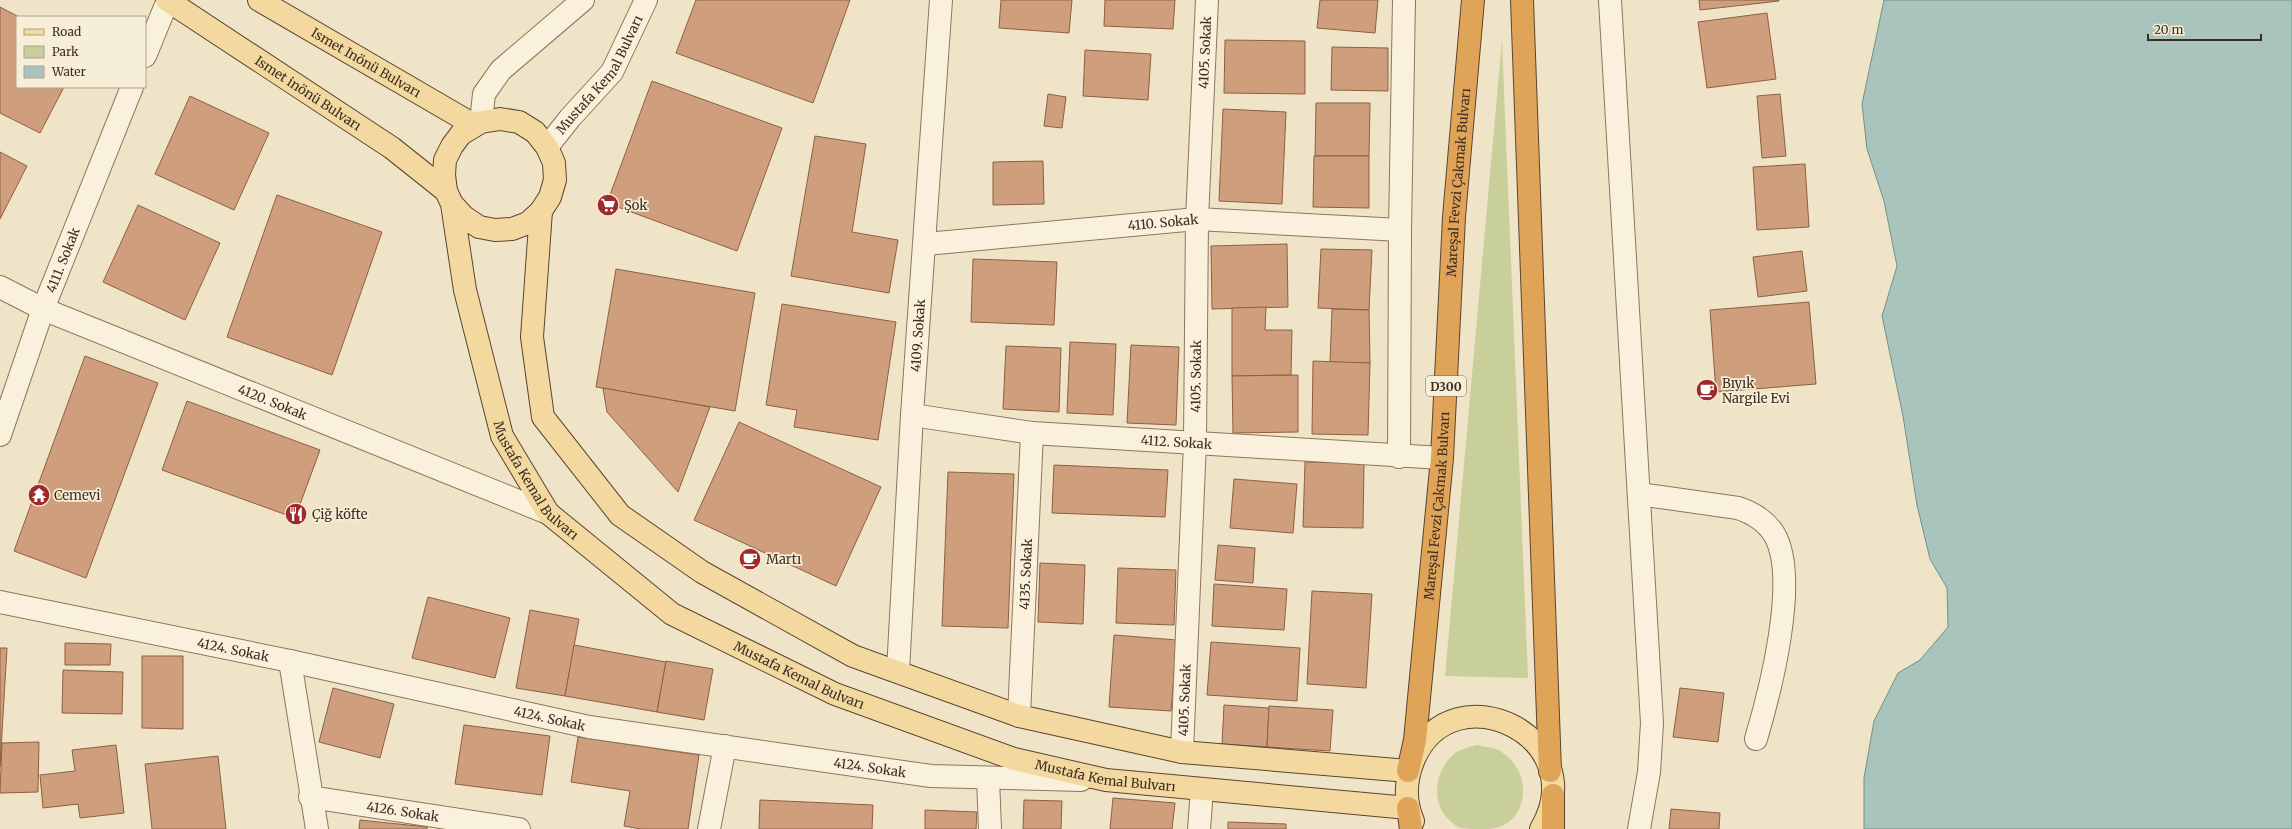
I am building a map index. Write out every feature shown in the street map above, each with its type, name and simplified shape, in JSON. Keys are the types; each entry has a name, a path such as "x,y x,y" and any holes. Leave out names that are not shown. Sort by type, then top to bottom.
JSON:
{"highway":[{"name":"Mareşal Fevzi Çakmak Bulvarı","path":"1408,771 1415,740 1442,458 1454,218 1473,0"},
{"path":"1522,0 1550,771"},
{"path":"1552,829 1553,795"}],"main road":[{"name":"Ismet inönü Bulvarı","path":"167,0 392,148 449,197"},
{"name":"Ismet Inönü Bulvarı","path":"259,0 477,124"},
{"path":"500,119 519,122 536,132 547,147 554,163 555,180 550,197 541,211 528,223 512,229 495,230 478,226 464,218 449,197 444,175 445,160 452,146 461,134 477,124 500,119"},
{"name":"Mustafa Kemal Bulvarı","path":"449,197 465,290 502,436 548,514 672,614 835,694 1014,759 1106,780 1202,789 1409,819"},
{"path":"541,211 532,337 543,417 620,515 702,572 853,656 1019,716 1182,752 1408,771"},
{"path":"1417,829 1409,819 1406,790 1408,771 1417,752 1430,735 1448,723 1469,717 1490,717 1510,723 1528,734 1542,751 1550,771 1553,795 1548,818 1541,829"}],"street":[{"path":"146,53 167,0"},
{"path":"477,124 484,94 501,70 583,0"},
{"name":"Mustafa Kemal Bulvarı","path":"547,147 570,118 612,72 646,0"},
{"name":"4109. Sokak","path":"898,671 912,415 926,244 941,0"},
{"name":"4105. Sokak","path":"1182,752 1195,442 1197,219 1206,0"},
{"path":"1399,457 1400,230 1404,0"},
{"path":"1610,0 1652,723 1649,772 1639,829"},
{"name":"4111. Sokak","path":"0,435 42,309 132,88"},
{"name":"4110. Sokak","path":"926,244 1197,219 1400,230"},
{"name":"4120. Sokak","path":"0,287 42,309 548,514"},
{"name":"4112. Sokak","path":"912,415 1032,433 1195,442 1399,457 1442,458"},
{"name":"4135. Sokak","path":"1019,716 1032,433"},
{"path":"1639,494 1738,508 1752,513 1765,522 1774,534 1781,551 1783,570 1779,643 1770,691 1756,739"},
{"name":"4124. Sokak","path":"0,602 290,661 589,727 931,776 1106,780"},
{"path":"290,661 310,797 317,829"},
{"path":"709,829 725,746"},
{"path":"988,778 990,829"},
{"path":"1199,829 1202,789"},
{"name":"4126. Sokak","path":"310,797 519,829"}],"green space":[{"path":"1502,40 1528,678 1445,676"},
{"path":"1477,745 1495,749 1507,756 1513,762 1521,777 1523,793 1519,809 1509,822 1500,827 1484,829 1460,828 1450,821 1443,813 1439,803 1437,793 1438,782 1446,762 1459,751"}],"water":[{"path":"1884,0 2292,0 2292,829 1864,829 1864,778 1874,721 1898,673 1920,660 1948,627 1947,588 1930,559 1917,505 1903,416 1882,316 1897,266 1884,201 1867,149 1862,104"}],"building":[{"path":"696,0 850,0 813,103 676,53"},
{"path":"1001,0 1072,0 1069,33 999,28"},
{"path":"1105,0 1175,0 1173,29 1104,26"},
{"path":"1320,0 1378,0 1375,33 1317,28"},
{"path":"1699,0 1779,0 1779,1 1700,10"},
{"path":"0,7 17,16 16,88 63,88 40,133 0,113"},
{"path":"1767,13 1776,79 1707,88 1698,22"},
{"path":"1225,40 1305,41 1305,94 1224,93"},
{"path":"1332,47 1388,48 1388,91 1331,90"},
{"path":"1085,50 1151,54 1148,100 1083,96"},
{"path":"652,81 782,128 737,251 607,203"},
{"path":"1048,94 1066,97 1062,128 1044,126"},
{"path":"1780,94 1786,156 1762,158 1757,96"},
{"path":"190,96 269,133 234,210 155,174"},
{"path":"1316,103 1370,103 1369,156 1315,156"},
{"path":"1223,109 1286,112 1282,204 1219,201"},
{"path":"815,136 866,144 852,232 898,240 889,293 791,276"},
{"path":"0,152 27,166 0,219"},
{"path":"1314,156 1369,156 1369,208 1313,207"},
{"path":"1043,161 1044,204 993,205 993,162"},
{"path":"1805,164 1809,227 1757,230 1753,167"},
{"path":"277,195 382,232 332,375 227,337"},
{"path":"138,205 220,243 185,320 103,282"},
{"path":"1287,244 1288,307 1212,309 1211,246"},
{"path":"1321,249 1372,250 1369,310 1318,308"},
{"path":"1802,251 1807,291 1758,297 1753,257"},
{"path":"973,259 1057,262 1054,325 971,322"},
{"path":"616,269 755,293 735,411 596,387"},
{"path":"1809,302 1816,384 1716,392 1710,310"},
{"path":"782,304 896,322 878,440 794,427 797,410 766,405"},
{"path":"1266,307 1265,330 1292,330 1291,375 1232,376 1232,308"},
{"path":"1332,309 1369,310 1370,363 1330,362"},
{"path":"1070,342 1116,344 1113,415 1067,413"},
{"path":"1131,345 1179,347 1176,425 1127,423"},
{"path":"1006,346 1061,348 1059,412 1003,409"},
{"path":"85,356 158,383 86,578 14,551"},
{"path":"1313,361 1370,363 1368,435 1312,434"},
{"path":"1298,375 1298,432 1233,433 1232,376"},
{"path":"603,388 710,407 678,492 607,412"},
{"path":"187,401 320,450 295,518 162,470"},
{"path":"739,422 881,487 836,586 694,520"},
{"path":"1305,462 1364,463 1363,528 1303,527"},
{"path":"1054,465 1168,470 1165,517 1052,513"},
{"path":"948,472 1014,474 1008,628 942,626"},
{"path":"1234,479 1297,484 1293,533 1230,528"},
{"path":"1218,545 1255,548 1253,583 1215,580"},
{"path":"1040,563 1085,565 1083,624 1038,622"},
{"path":"1118,568 1176,570 1174,625 1116,623"},
{"path":"1214,584 1287,589 1284,630 1212,626"},
{"path":"1312,591 1372,594 1366,688 1307,684"},
{"path":"428,597 510,618 495,678 412,658"},
{"path":"530,610 579,619 565,696 516,688"},
{"path":"1114,635 1177,640 1171,711 1109,707"},
{"path":"1211,642 1300,648 1297,701 1207,695"},
{"path":"65,643 111,644 110,665 65,665"},
{"path":"574,645 666,662 657,712 565,696"},
{"path":"0,648 7,648 0,767"},
{"path":"142,656 183,656 183,729 142,728"},
{"path":"666,661 713,669 704,720 657,712"},
{"path":"63,670 123,672 122,714 62,713"},
{"path":"333,688 394,704 380,758 319,742"},
{"path":"1680,688 1724,693 1718,742 1673,737"},
{"path":"1224,705 1269,708 1267,747 1222,744"},
{"path":"1269,706 1333,710 1330,751 1267,747"},
{"path":"464,725 550,736 542,795 455,784"},
{"path":"578,737 699,755 688,829 641,829 624,826 630,791 571,782"},
{"path":"39,742 38,792 0,793 2,743"},
{"path":"116,745 124,813 80,818 78,804 43,808 40,775 75,771 72,750"},
{"path":"218,756 226,829 152,829 145,764"},
{"path":"1113,798 1175,803 1172,829 1110,829"},
{"path":"760,800 873,805 872,829 759,829"},
{"path":"1024,800 1062,801 1061,829 1023,829"},
{"path":"1671,809 1720,813 1719,829 1669,829"},
{"path":"925,810 977,812 976,829 925,829"},
{"path":"360,820 427,827 427,829 359,829"},
{"path":"1228,822 1286,824 1286,829 1228,829"}],"place":[{"name":"Şok","path":"608,205"},
{"name":"Bıyık Nargile Evi","path":"1707,390"},
{"name":"Cemevi","path":"39,495"},
{"name":"Çiğ köfte","path":"296,514"},
{"name":"Martı","path":"750,559"}]}
